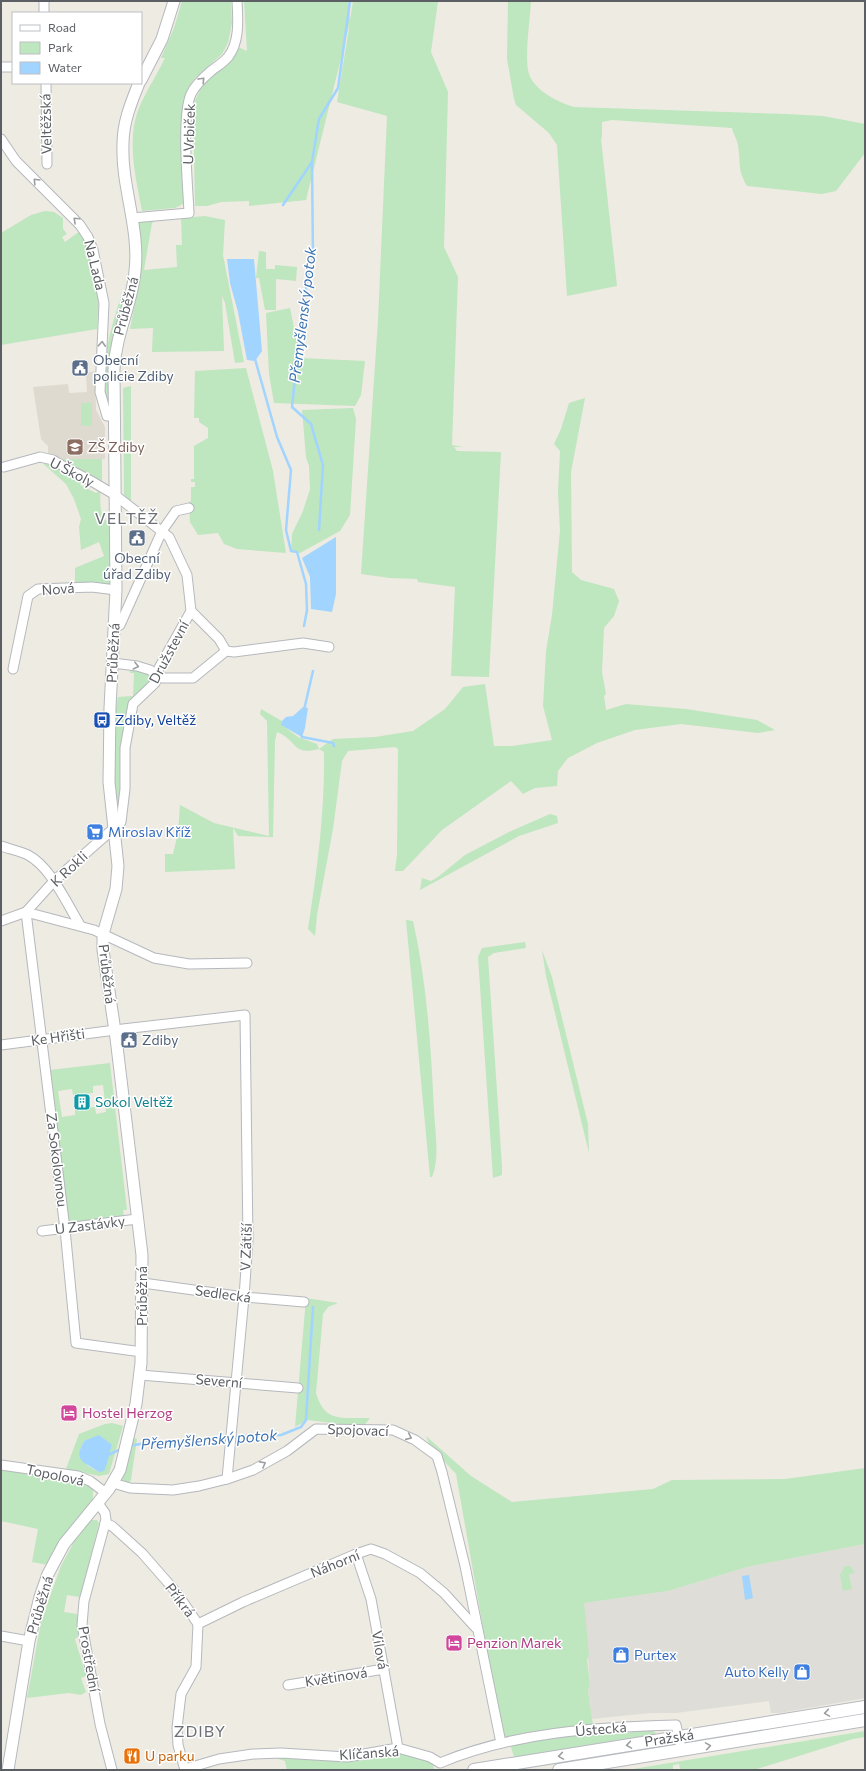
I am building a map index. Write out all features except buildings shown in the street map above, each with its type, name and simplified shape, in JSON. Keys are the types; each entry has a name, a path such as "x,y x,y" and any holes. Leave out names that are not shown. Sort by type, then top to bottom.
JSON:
{"main road":[{"name":"Pražská","path":"474,1770 865,1707"},
{"name":"Pražská","path":"559,1770 865,1720"}],"street":[{"path":"44,1 44,12"},
{"path":"142,75 144,65 162,39 174,1"},
{"name":"U Vrbiček","path":"132,218 189,213 187,130 189,101 191,94 204,78 227,58 231,51 236,37 237,1"},
{"path":"1,67 12,67"},
{"name":"Veltěžská","path":"46,84 47,164"},
{"name":"Průběžná","path":"8,1770 29,1641 40,1597 57,1556 73,1531 106,1493 113,1483 121,1466 140,1375 142,1352 143,1283 137,1219 115,1030 103,950 103,934 116,889 118,866 109,782 116,590 114,369 116,342 133,287 136,255 122,144 125,121 130,105 140,84"},
{"name":"Na Lada","path":"1,140 16,161 80,225 88,237 93,250 104,303 100,392 107,416 114,416"},
{"name":"U Školy","path":"4,467 36,457 54,460 115,495"},
{"name":"Družstevní","path":"115,495 169,537 187,575 191,611 157,675 155,683 133,704 125,748 125,789 121,822 115,829"},
{"path":"114,627 120,625 162,531 176,511 189,508"},
{"name":"Nová","path":"13,669 28,596 38,589 92,587 116,590"},
{"path":"191,611 219,639 226,651"},
{"path":"113,663 137,666 162,678 193,678 226,651 234,652 303,643 329,647"},
{"name":"K Rokli","path":"26,912 54,882 102,838 115,829"},
{"path":"1,846 28,855 41,866 54,882 80,925"},
{"path":"1,921 26,912 51,920 80,925 154,958 189,964 247,963"},
{"name":"Za Sokolovnou","path":"26,912 65,1229 76,1342 142,1352"},
{"name":"Ke Hřišti","path":"1,1045 245,1015"},
{"name":"V Zátiší","path":"227,1479 248,1240 245,1015"},
{"name":"U Zastávky","path":"42,1231 137,1219"},
{"name":"Sedlecká","path":"143,1283 244,1297 304,1302"},
{"name":"Severní","path":"140,1375 298,1388"},
{"name":"Spojovací","path":"113,1483 130,1488 173,1490 199,1486 227,1479 253,1470 287,1451 316,1429 393,1430 415,1440 437,1456 442,1472 465,1566 501,1743"},
{"name":"Topolová","path":"1,1465 78,1476 90,1481 106,1493"},
{"path":"98,1503 106,1515 105,1523"},
{"name":"Příkrá","path":"105,1523 112,1526 142,1553 177,1593 198,1624 196,1667 181,1694 177,1728 178,1745 185,1770"},
{"name":"Prostřední","path":"105,1523 84,1601 82,1625 100,1724 112,1770"},
{"name":"Náhorní","path":"198,1624 243,1602 371,1549 385,1554 420,1573 444,1593 477,1629"},
{"name":"Vilová","path":"356,1554 371,1599 398,1748"},
{"path":"1,1636 29,1641"},
{"name":"Květinová","path":"288,1684 384,1669"},
{"name":"Ústecká","path":"501,1743 589,1728 676,1724 681,1750"},
{"name":"Klíčanská","path":"185,1770 219,1759 253,1754 281,1753 348,1757 398,1748 430,1757 441,1766 469,1751 501,1743"}],"shaded area":[{"path":"95,371 96,410 105,427 105,459 62,459 48,454 48,446 41,439 33,387 68,384 69,393 87,392 86,373"},
{"path":"865,1544 865,1698 780,1713 771,1713 769,1701 676,1713 651,1713 592,1719 588,1691 590,1683 583,1603 668,1591 747,1567"}],"green space":[{"path":"182,1 231,1 232,23 228,43 222,54 195,78 188,88 183,102 183,204 175,208 142,211 133,159 133,133 135,120 139,108 165,58 161,58 174,28"},
{"path":"244,1 349,1 350,20 353,1 438,1 431,52 448,92 444,247 458,277 452,445 463,447 454,447 457,451 501,452 489,677 451,676 455,587 418,582 417,579 390,578 361,574 378,320 387,116 337,102 350,22 306,200 249,206 249,201 221,202 207,206 195,206 193,105 202,85 231,61 238,47 247,51"},
{"path":"508,1 531,1 527,45 527,62 530,77 539,89 560,102 574,107 823,116 865,124 865,153 836,191 822,194 747,186 742,175 738,144 732,128 612,120 602,122 601,139 617,286 567,296 557,145 549,133 516,105 507,59"},
{"path":"45,211 54,212 63,218 63,229 67,234 62,237 65,242 80,231 87,244 99,290 97,329 1,345 1,233 31,215"},
{"path":"205,216 225,220 223,255 244,362 235,363 225,303 222,296 224,351 152,352 153,328 130,329 142,266 139,221 156,220 152,223 144,270 177,267 176,245 182,245 181,218"},
{"path":"259,251 266,252 266,269 275,269 275,265 297,267 296,281 276,279 276,310 265,310 259,278 256,278"},
{"path":"123,290 126,291 113,335 109,361 109,407 106,406 105,360 110,334"},
{"path":"290,308 300,358 365,361 361,395 355,406 274,403 269,374 266,313"},
{"path":"246,368 273,471 286,553 237,549 224,544 218,533 198,535 190,522 189,502 191,501 191,487 195,487 195,482 191,482 191,479 194,479 194,446 208,438 208,428 199,422 199,418 194,418 195,371"},
{"path":"131,386 131,501 124,495 123,388"},
{"path":"585,398 571,472 572,572 581,580 614,589 619,601 614,616 604,628 602,672 606,694 604,696 606,710 626,704 686,709 757,720 775,730 758,733 681,724 635,730 597,743 568,758 558,771 557,786 535,788 523,794 511,781 442,830 403,871 395,871 397,854 398,749 395,747 348,751 342,761 333,829 317,915 315,936 308,929 322,819 324,752 319,749 333,739 375,737 413,731 445,709 463,687 485,684 494,746 512,746 552,740 543,706 546,651 552,615 560,531 558,492 560,451 554,444 561,429 569,403"},
{"path":"81,403 92,403 92,426 81,426"},
{"path":"353,408 356,419 350,515 340,531 300,553 291,551 292,534 303,511 310,489 309,466 306,457 302,410"},
{"path":"62,459 102,459 102,483"},
{"path":"39,460 43,460 82,479 80,485 96,493 100,490 102,514 106,520 110,522 111,583 108,585 90,582 75,584 75,568 104,556 99,542 81,550 79,527 81,519 74,499 66,484"},
{"path":"130,666 151,675 151,678 130,710 119,820 113,758 114,727 118,697 133,696 134,673 130,673"},
{"path":"261,709 282,721 282,725 298,737 317,744 319,749 310,751 299,749 284,735 277,732 275,741 273,837 238,836 233,828 235,869 165,872 165,854 173,854 178,833 180,805 214,823 269,836 267,721 260,714"},
{"path":"550,814 557,816 558,823 519,836 420,890 422,878 431,881 465,855 509,832"},
{"path":"406,920 413,921 422,968 428,1015 436,1145 436,1162 432,1177 430,1177"},
{"path":"525,942 526,948 494,953 488,957 502,1166 502,1175 493,1178 478,957 482,948"},
{"path":"542,950 552,977 588,1124 589,1153 546,976"},
{"path":"110,1063 127,1210 123,1210 124,1216 69,1223 50,1070","holes":["103,1085 106,1112 96,1114 95,1107 75,1109 75,1115 62,1117 58,1091 72,1089 73,1095 93,1093 93,1086"]},
{"path":"306,1298 338,1303 328,1307 323,1314 316,1393 320,1403 324,1410 336,1417 370,1418 363,1427 308,1420 295,1427"},
{"path":"112,1423 123,1426 109,1474 99,1476 66,1469 79,1434 105,1424","holes":["93,1438 107,1442 111,1445 99,1472 88,1466 79,1452 84,1441"]},
{"path":"426,1436 471,1476 512,1502 653,1489 672,1480 785,1479 865,1468 865,1544 747,1567 668,1591 584,1603 589,1655 587,1660 590,1683 588,1691 593,1725 510,1738 504,1736 501,1730 456,1474 430,1446"},
{"path":"134,1438 137,1439 131,1480 129,1483 122,1480"},
{"path":"1,1470 81,1481 93,1490 93,1500 65,1534 48,1565 32,1562 38,1529 1,1521"},
{"path":"92,1520 97,1520 99,1524 80,1597 67,1595 64,1612 77,1614 78,1637 75,1639 86,1676 81,1678 86,1692 81,1695 69,1693 27,1698 41,1622 61,1566 76,1538"},
{"path":"845,1566 850,1566 855,1573 849,1574 852,1589 843,1591 840,1575"},
{"path":"653,1730 656,1734 514,1757 511,1747 515,1743 582,1733 604,1735"},
{"path":"865,1731 865,1737 853,1739 754,1770 674,1770 680,1769 679,1764 673,1765 673,1770 627,1770"},
{"path":"400,1753 433,1763 434,1769 287,1770 285,1761 269,1756 318,1759 351,1759"}],"water":[{"path":"227,259 254,259 262,351 255,361 247,360 238,312 230,283"},
{"path":"336,537 336,594 332,612 311,609 310,577 302,558"},
{"path":"303,707 308,708 302,737 281,725 282,721 286,717 293,716"},
{"path":"99,1435 112,1445 107,1465 104,1471 99,1472 83,1462 80,1458 79,1452 84,1441"},
{"path":"749,1575 753,1598 745,1600 742,1576"}],"waterway":[{"name":"Přemyšlenský potok","path":"319,530 323,465 311,424 292,407 303,301 313,258 312,162 319,119 338,88 350,1"},
{"path":"283,205 312,162"},
{"name":"Přemyšlenský potok","path":"255,359 277,437 291,470 286,530 291,551 297,552 306,584 307,610 304,626"},
{"name":"Přemyšlenský potok","path":"304,710 313,671"},
{"name":"Přemyšlenský potok","path":"301,735 302,737 333,743 334,746"},
{"name":"Přemyšlenský potok","path":"130,1446 150,1442 172,1444 236,1436 281,1435 301,1427 306,1420 313,1307"},
{"name":"Přemyšlenský potok","path":"107,1457 108,1455 121,1449"}],"place":[{"name":"Obecní policie Zdiby","path":"80,368"},
{"name":"ZŠ Zdiby","path":"75,447"},
{"name":"Obecní úřad Zdiby","path":"137,538"},
{"name":"Zdiby, Veltěž","path":"102,720"},
{"name":"Miroslav Kříž","path":"95,832"},
{"name":"Zdiby","path":"129,1040"},
{"name":"Sokol Veltěž","path":"82,1102"},
{"name":"Hostel Herzog","path":"69,1413"},
{"name":"Penzion Marek","path":"454,1643"},
{"name":"Purtex","path":"621,1655"},
{"name":"Auto Kelly","path":"802,1672"},
{"name":"U parku","path":"132,1756"}],"district":[{"name":"VELTĚŽ","path":"127,518"},
{"name":"ZDIBY","path":"200,1731"}]}
